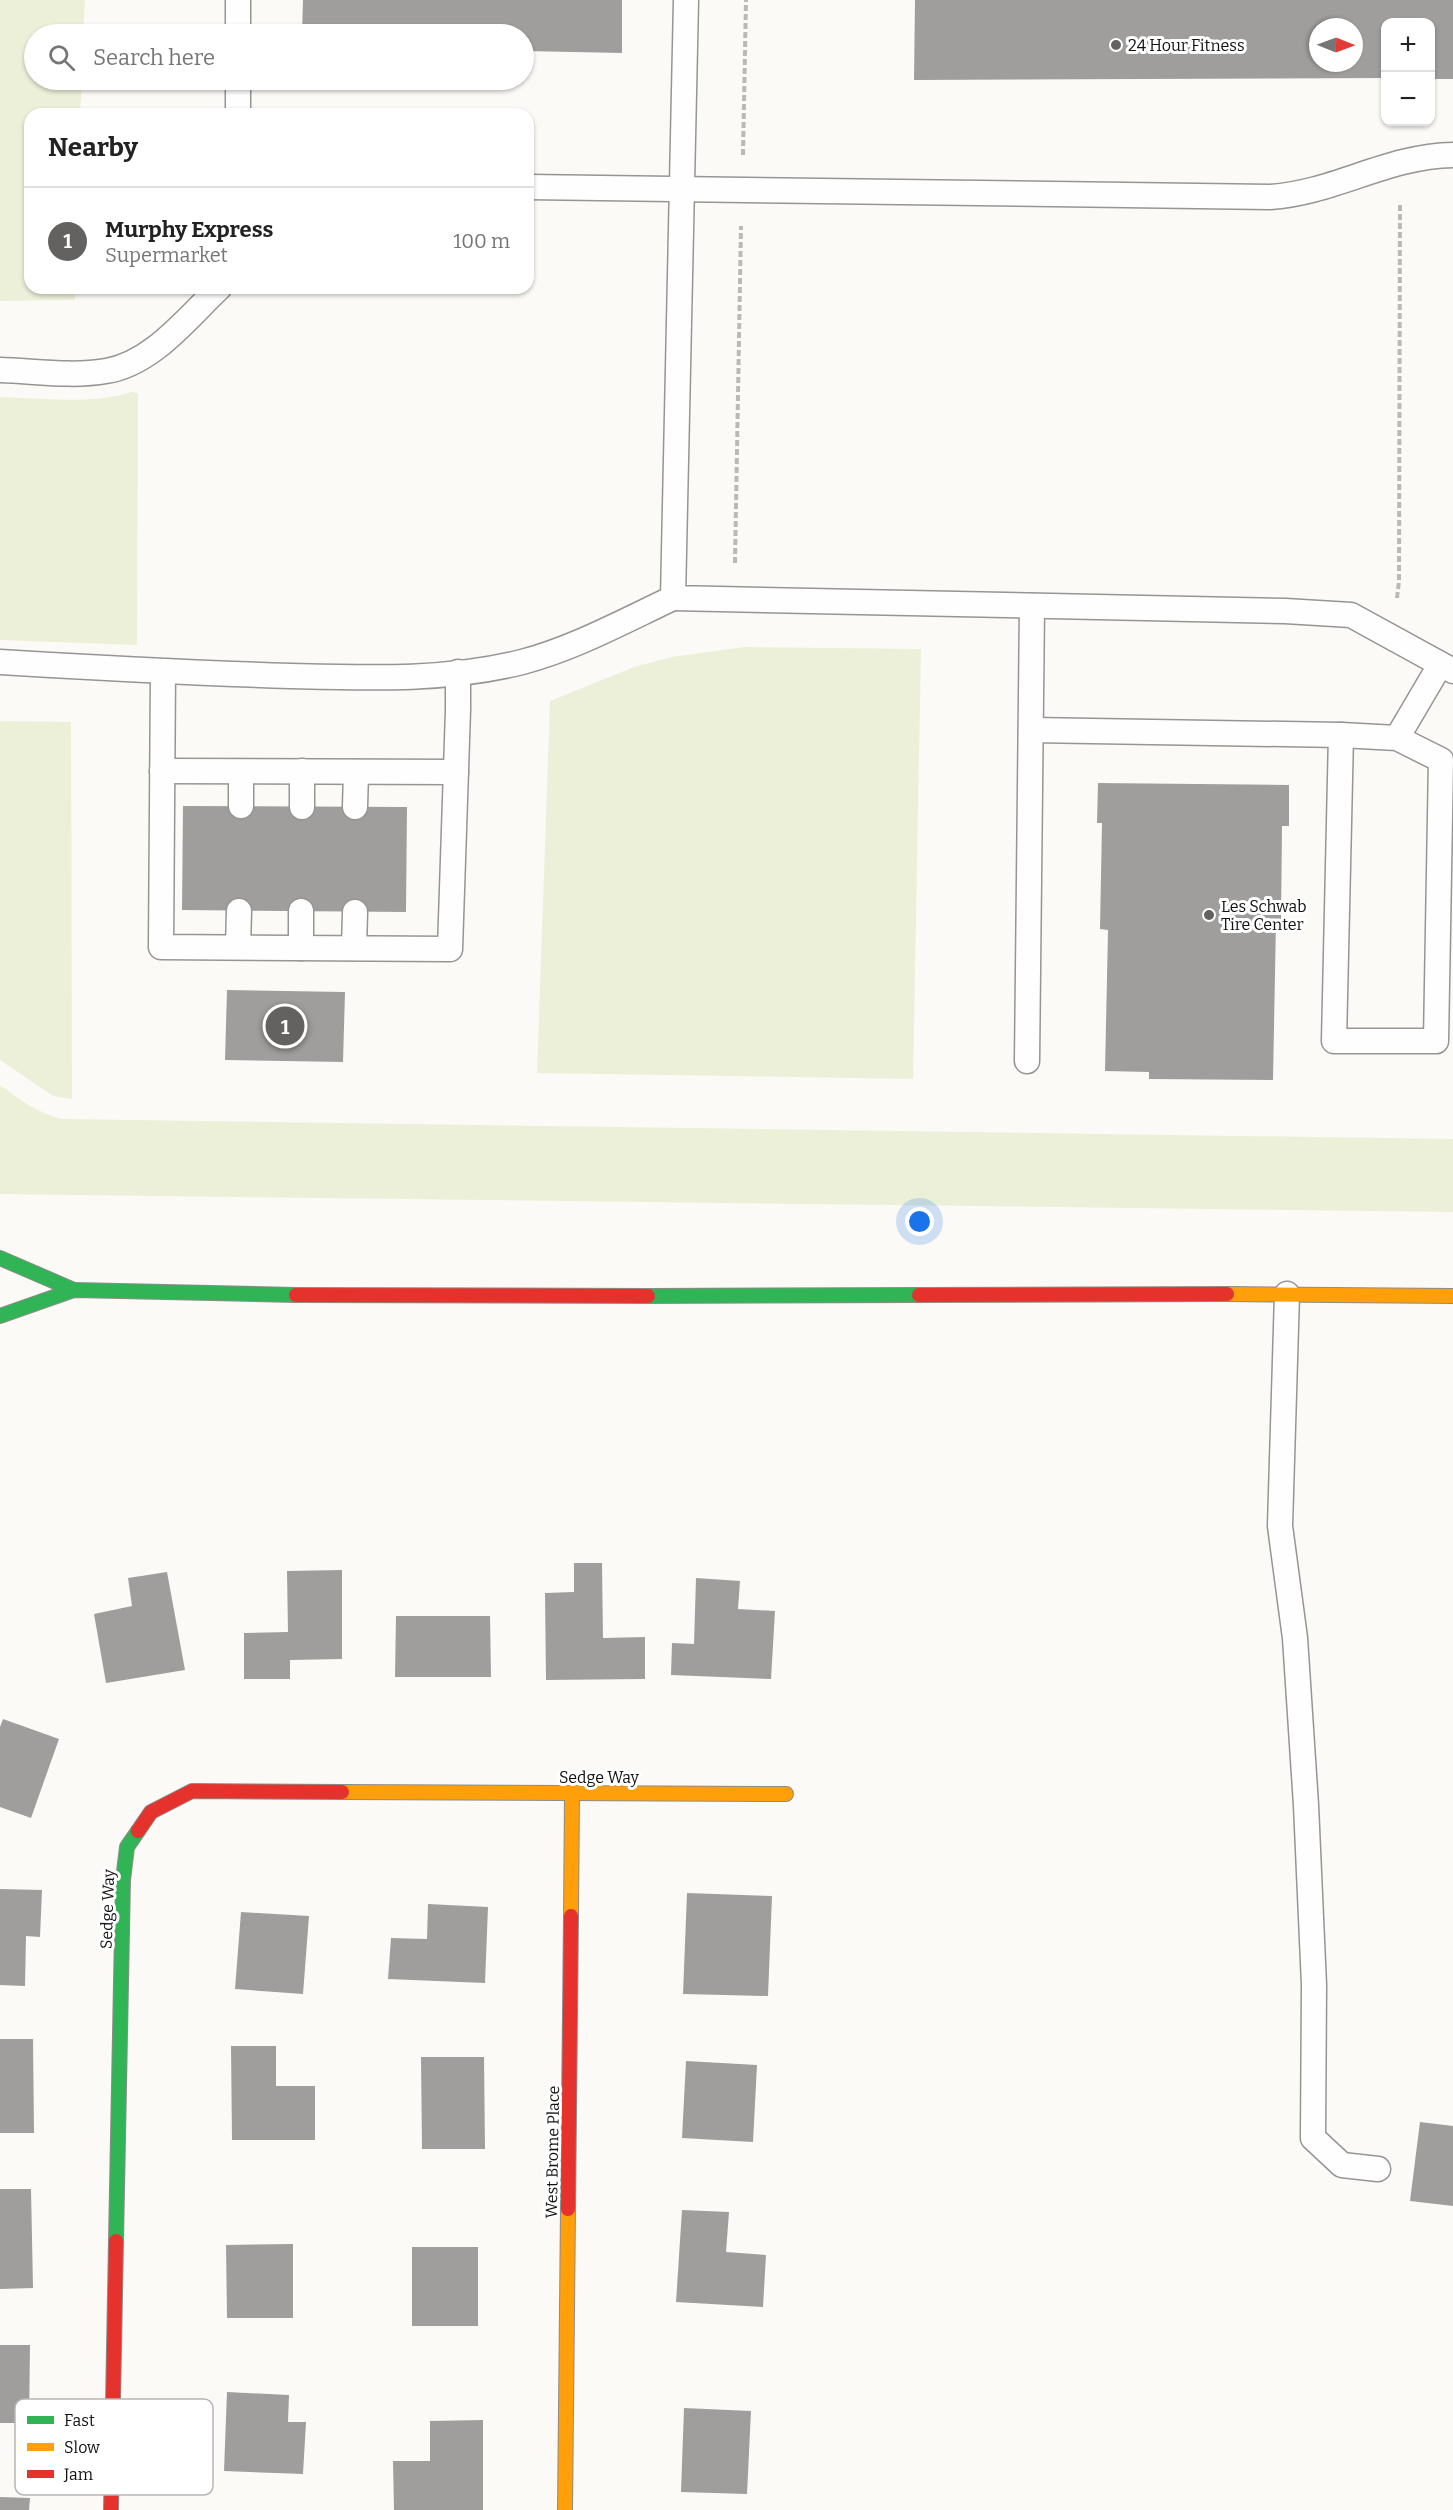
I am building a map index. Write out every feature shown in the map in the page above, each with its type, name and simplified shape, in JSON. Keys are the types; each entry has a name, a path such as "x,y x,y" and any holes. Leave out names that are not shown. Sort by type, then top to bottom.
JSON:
{"street":[{"path":"0,1258 74,1290"},
{"path":"0,1316 74,1290 365,1297 1287,1294 1453,1296"},
{"name":"Sedge Way","path":"113,2399 123,1880 128,1847 151,1812 192,1791 786,1794"},
{"name":"West Brome Place","path":"565,2510 572,1793"},
{"name":"Sedge Way","path":"111,2495 111,2510"}],"lane":[{"path":"238,0 238,24"},
{"path":"674,598 686,0"},
{"path":"238,90 238,108"},
{"path":"534,187 1270,197 1293,196 1422,156 1453,155"},
{"path":"0,370 81,373 118,368 146,355 213,294"},
{"path":"0,662 163,672 372,678 416,677 523,662 585,640 674,598 1285,611 1351,615 1447,668 1397,738"},
{"path":"1027,1061 1032,606"},
{"path":"163,672 161,947 450,950 458,672"},
{"path":"1031,730 1341,735 1397,738 1441,760 1436,1041 1334,1041 1341,735"},
{"path":"162,771 456,772"},
{"path":"302,771 302,807"},
{"path":"241,772 241,806"},
{"path":"355,807 356,772"},
{"path":"238,947 239,911"},
{"path":"301,911 301,948"},
{"path":"354,948 355,912"},
{"path":"1287,1294 1280,1526 1295,1638 1306,1805 1314,1985 1313,2138 1342,2165 1378,2169"}],"path":[{"path":"734,600 746,0"},
{"path":"1360,174 1402,203 1400,581 1392,638"}],"green space":[{"path":"0,0 85,0 84,24 24,24 24,90 81,90 80,108 24,108 24,294 75,294 75,300 0,301"},
{"path":"138,393 137,645 0,640 0,397 83,400"},
{"path":"744,647 921,649 913,1079 537,1073 550,701 634,667 672,657"},
{"path":"0,721 71,722 72,1099 53,1096 0,1060"},
{"path":"0,1085 37,1110 62,1119 1453,1139 1453,1212 0,1194"}],"building":[{"path":"303,0 622,0 622,53 534,51 534,24 302,24"},
{"name":"24 Hour Fitness","path":"915,0 1453,0 1453,79 1435,79 1435,18 1381,18 1381,78 914,80"},
{"path":"1098,783 1289,785 1289,826 1282,826 1281,921 1276,921 1273,1080 1149,1079 1149,1072 1105,1071 1108,930 1100,929 1102,823 1097,823"},
{"path":"183,806 407,807 406,912 182,910"},
{"path":"227,990 345,992 343,1062 225,1060"},
{"path":"574,1563 602,1563 603,1638 645,1637 645,1679 546,1680 545,1593 574,1592"},
{"path":"342,1570 342,1659 290,1660 290,1679 244,1679 244,1633 288,1632 287,1571"},
{"path":"167,1572 185,1670 106,1683 94,1614 132,1606 128,1578"},
{"path":"696,1578 740,1581 738,1609 775,1611 771,1679 671,1675 672,1643 694,1644"},
{"path":"396,1616 490,1616 491,1677 395,1677"},
{"path":"3,1719 59,1739 31,1818 0,1807 0,1727"},
{"path":"0,1889 42,1890 40,1937 26,1936 25,1986 0,1985"},
{"path":"687,1893 772,1896 768,1996 683,1994"},
{"path":"428,1904 488,1907 485,1983 388,1979 391,1938 427,1939"},
{"path":"241,1912 309,1916 303,1994 235,1989"},
{"path":"0,2039 33,2039 34,2133 0,2133"},
{"path":"231,2046 276,2046 276,2086 315,2086 315,2140 232,2140"},
{"path":"421,2057 484,2057 485,2149 422,2149"},
{"path":"686,2061 757,2065 753,2142 682,2138"},
{"path":"1420,2122 1453,2126 1453,2206 1410,2201"},
{"path":"0,2189 31,2189 33,2288 0,2289"},
{"path":"682,2210 729,2212 726,2252 766,2255 763,2307 676,2302"},
{"path":"293,2244 293,2318 227,2318 226,2245"},
{"path":"412,2247 478,2247 478,2326 412,2326"},
{"path":"0,2345 30,2345 29,2399 15,2399 15,2423 0,2423"},
{"path":"227,2392 289,2395 288,2422 306,2422 303,2474 224,2471"},
{"path":"684,2408 751,2411 747,2494 681,2492"},
{"path":"483,2420 483,2510 394,2510 393,2461 430,2461 430,2421"},
{"path":"0,2497 30,2498 29,2510 0,2510"}],"traffic: fast":[{"path":"0,1258 74,1290"},
{"path":"0,1316 74,1290 296,1295"},
{"path":"648,1296 919,1295"},
{"path":"116,2241 123,1880 127,1847 138,1831"}],"traffic: slow":[{"path":"1227,1294 1453,1296"},
{"path":"342,1792 786,1794"},
{"path":"571,1916 572,1793"},
{"path":"565,2510 568,2209"}],"traffic: jam":[{"path":"919,1295 1227,1294"},
{"path":"296,1295 648,1296"},
{"path":"138,1831 151,1812 192,1791 342,1792"},
{"path":"568,2209 571,1916"},
{"path":"113,2399 116,2241"},
{"path":"111,2495 111,2510"}],"place":[{"name":"24 Hour Fitness","path":"1116,45"},
{"name":"Les Schwab Tire Center","path":"1209,915"},
{"name":"Murphy Express","path":"285,1026"}]}
